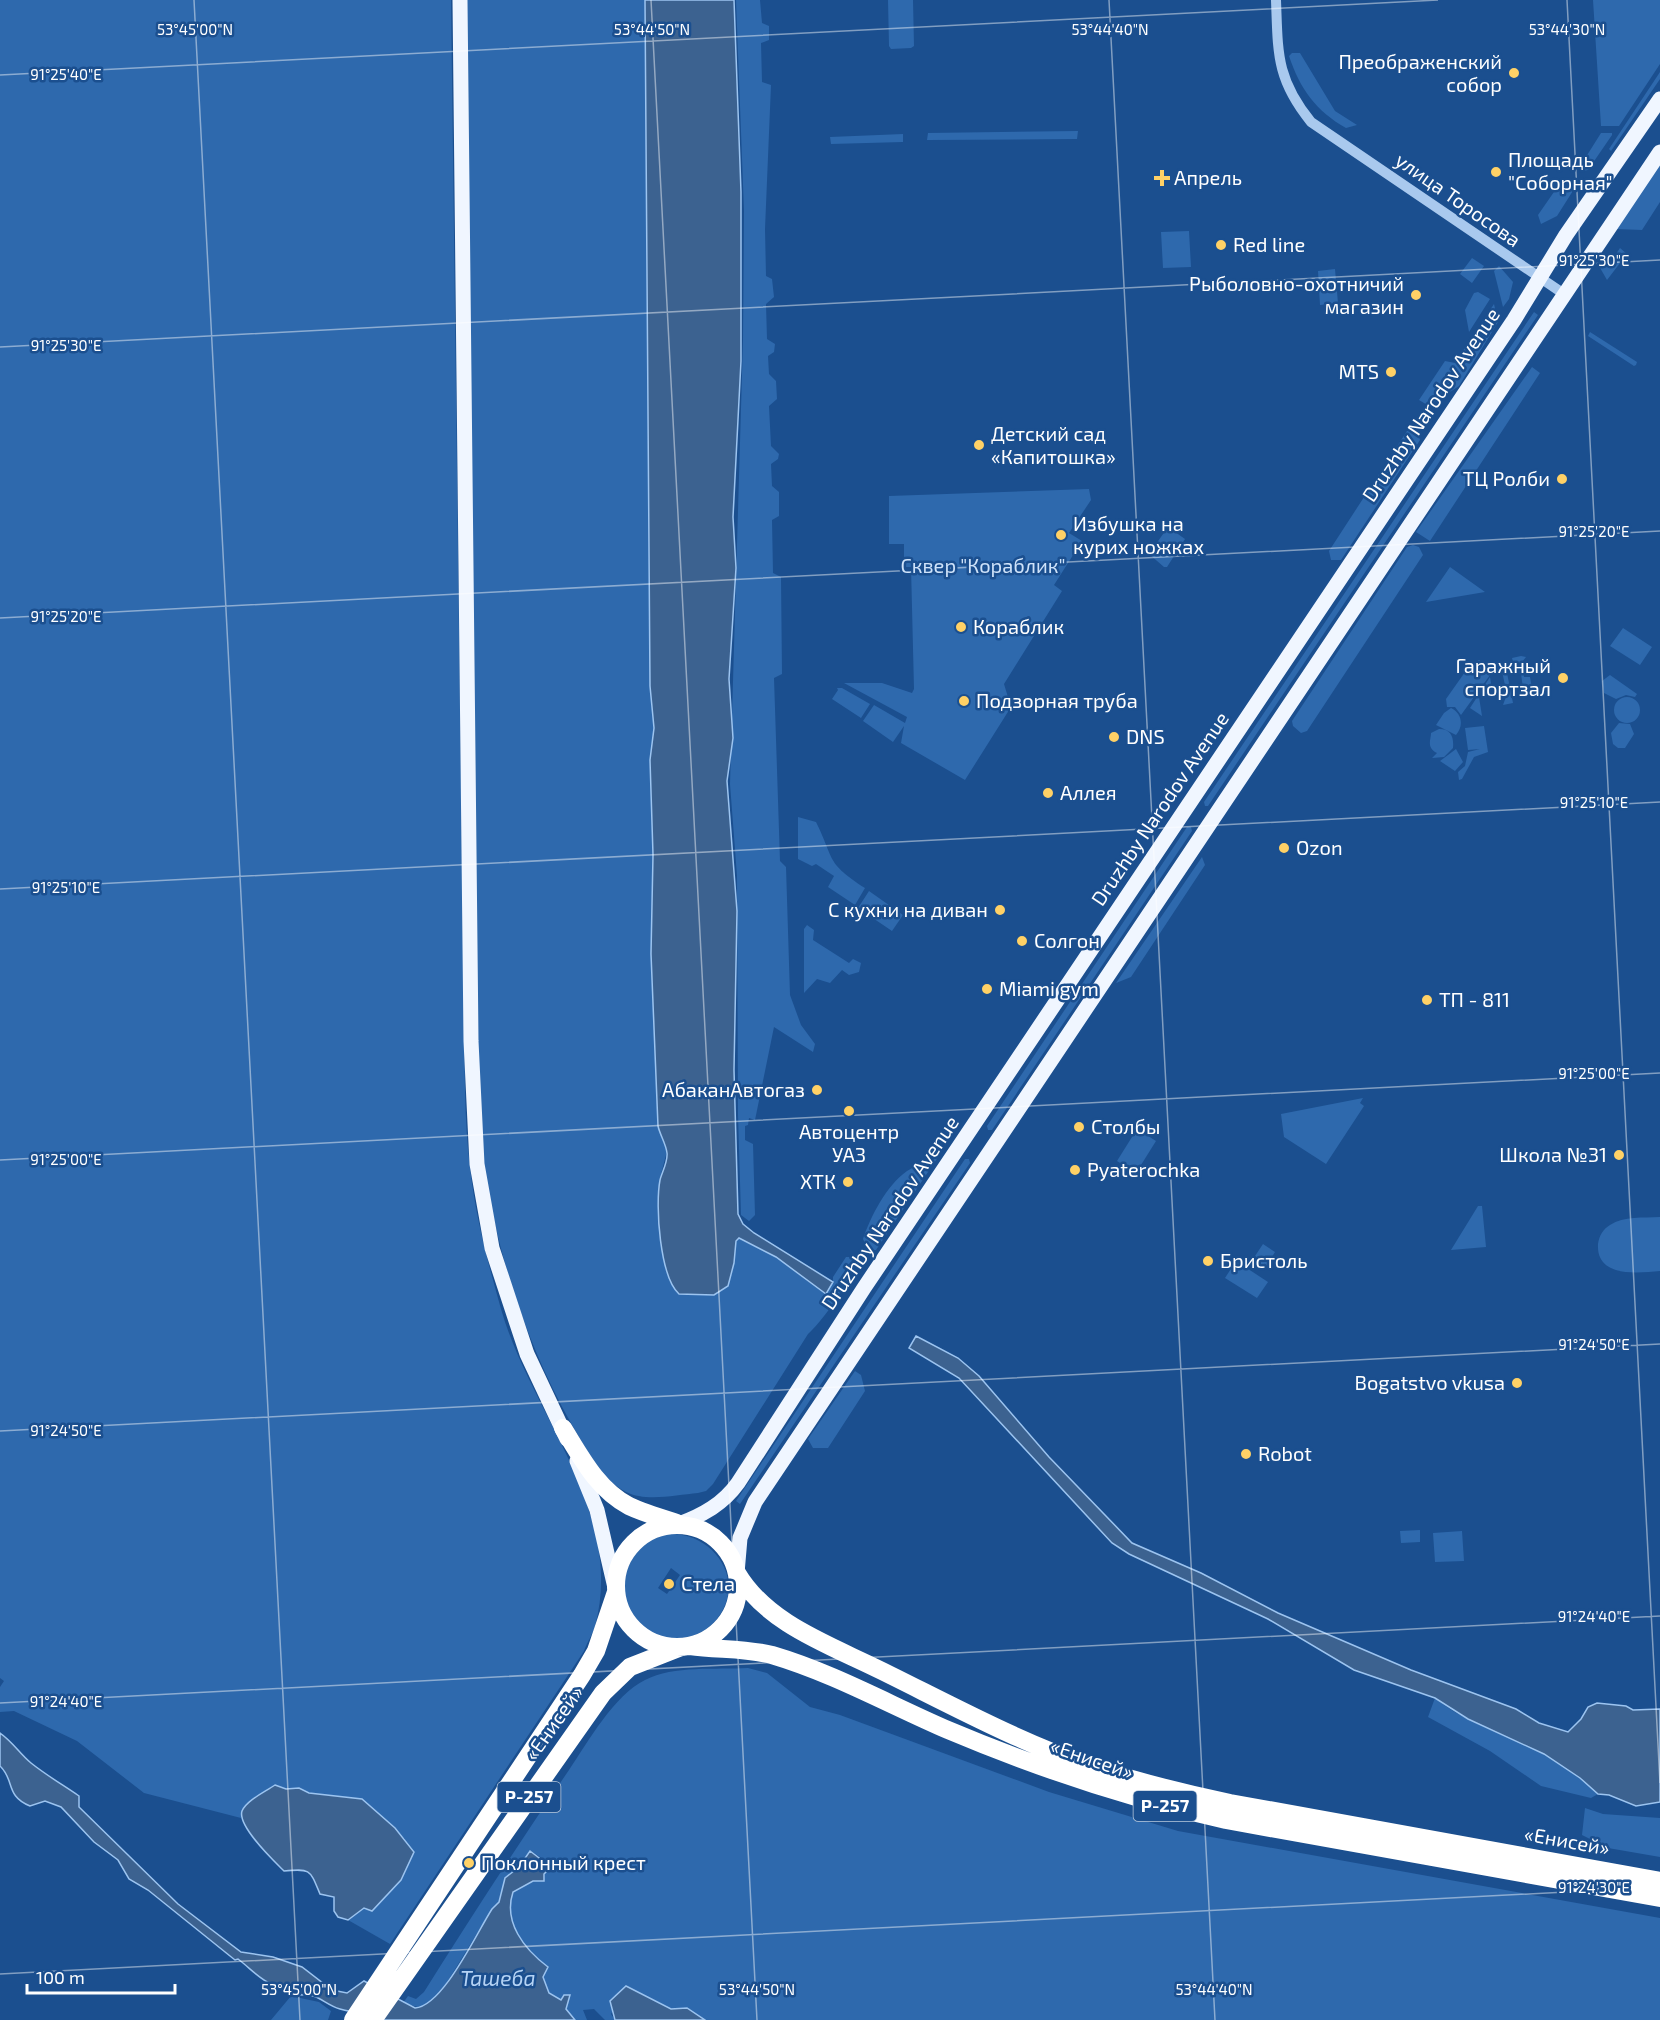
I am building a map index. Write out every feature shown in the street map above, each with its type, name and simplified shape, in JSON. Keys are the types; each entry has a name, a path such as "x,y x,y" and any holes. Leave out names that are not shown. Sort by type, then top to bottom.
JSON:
{"highway":[{"path":"563,1428 585,1465 610,1492 630,1506 679,1524"},
{"name":"«Енисей»","path":"373,2020 394,1973 596,1651 616,1592 620,1564 633,1543 652,1530 679,1524 696,1527 714,1536 729,1552 737,1573 757,1601 784,1621 950,1705 1087,1765 1164,1789 1230,1803 1660,1881"},
{"name":"«Енисей»","path":"353,2020 394,1973 603,1693 630,1667 716,1634 729,1619 737,1599 737,1573"},
{"name":"«Енисей»","path":"616,1592 622,1614 636,1632 662,1645 746,1650 804,1666 951,1731 1082,1781 1161,1805 1226,1820 1660,1898"}],"main road":[{"path":"460,0 471,1041 477,1164 492,1248 506,1294 527,1354 563,1428 597,1510 616,1592"},
{"name":"Druzhby Narodov Avenue","path":"679,1524 708,1511 733,1490 864,1288 1660,99"},
{"path":"737,1573 740,1538 755,1502 1660,152"},
{"path":"1185,810 1209,825"}],"street":[{"name":"улица Торосова","path":"1276,0 1278,57 1285,83 1311,122 1564,294"}],"green space":[{"path":"0,0 451,0 465,1076 468,1149 479,1221 501,1309 515,1348 587,1503 597,1543 601,1584 595,1626 584,1651 390,1944 348,1920 364,1908 372,1910 401,1880 405,1839 362,1799 308,1793 299,1788 286,1789 275,1785 243,1810 241,1818 144,1793 77,1741 14,1711 0,1712 0,1687 4,1681 0,1678"},
{"path":"467,0 645,0 650,686 654,728 650,760 653,855 651,954 658,1126 667,1151 659,1182 661,1238 666,1272 714,1295 730,1279 736,1241 739,1238 776,1257 810,1283 833,1282 833,1277 846,1257 856,1257 850,1275 837,1298 808,1334 713,1484 706,1491 698,1493 661,1497 634,1495 609,1479 588,1453 541,1363 516,1299 497,1232 484,1164 477,1041"},
{"path":"736,0 760,0 762,23 769,26 769,40 761,43 762,82 771,85 765,229 766,276 772,279 774,297 766,304 767,339 775,344 774,352 768,356 769,374 776,381 777,399 769,406 771,446 779,454 778,459 771,464 772,486 779,492 779,516 772,520 773,573 781,577 782,674 774,678 780,861 786,867 790,995 801,1025 815,1044 813,1052 774,1027 755,1120 749,1118 748,1125 745,1126 745,1140 753,1144 755,1215 749,1221 741,1215 738,1115 737,876 730,784 743,340 744,211"},
{"path":"888,0 913,0 914,46 911,48 891,49 889,46"},
{"path":"1593,0 1660,0 1660,64 1619,126 1601,126"},
{"path":"1292,53 1300,53 1335,111 1357,125 1346,128 1326,114 1310,98 1298,79 1289,56"},
{"path":"1660,72 1660,79 1611,151 1609,149"},
{"path":"1078,131 1077,139 927,140 928,133"},
{"path":"1601,133 1612,133 1612,135 1588,170 1582,171 1579,168"},
{"path":"903,134 903,142 831,144 830,137"},
{"path":"1660,164 1660,202 1642,230 1616,229"},
{"path":"1576,186 1557,216 1541,224 1538,215 1556,189"},
{"path":"1189,231 1191,267 1163,268 1161,232"},
{"path":"1620,248 1627,254 1607,280 1599,266 1605,258 1616,254"},
{"path":"1472,258 1484,266 1472,283 1460,274"},
{"path":"1499,266 1513,282 1509,299 1503,307 1494,271"},
{"path":"1335,269 1338,303 1320,305 1318,271"},
{"path":"1478,292 1490,299 1469,332 1465,310 1474,293"},
{"path":"1494,304 1498,322 1459,386 1429,406 1419,400 1445,361 1455,363"},
{"path":"1534,312 1538,315 1208,806 1205,806 1204,802"},
{"path":"1590,332 1637,362 1636,365 1634,366 1588,336"},
{"path":"1532,367 1540,373 1430,541 1416,532"},
{"path":"1417,430 1420,440 1341,560 1331,560 1329,551 1407,431"},
{"name":"Сквер \"Кораблик\"","path":"1089,489 1091,500 1069,533 1082,541 1054,585 1062,591 1004,684 1011,707 965,780 901,743 904,726 893,742 863,721 874,705 905,723 907,717 844,683 882,683 912,693 914,689 911,567 904,567 904,544 889,544 889,496"},
{"path":"1168,527 1185,539 1167,567 1164,567 1149,554"},
{"path":"1413,545 1419,547 1423,555 1307,731 1301,733 1293,726 1292,721 1407,547"},
{"path":"1450,567 1485,592 1426,602"},
{"path":"1623,628 1652,647 1640,665 1610,646"},
{"path":"1526,657 1522,662 1524,677 1530,677 1533,694 1524,695 1521,674 1516,673 1512,658"},
{"path":"1479,660 1487,665 1490,675 1461,715 1455,707 1447,707 1446,699 1470,665"},
{"path":"1505,663 1513,703 1503,705 1507,694 1501,667"},
{"path":"1610,675 1637,694 1635,697 1626,695 1616,699 1604,693 1602,681"},
{"path":"1490,677 1492,689 1479,697 1482,716 1470,708"},
{"path":"837,688 842,688 870,704 861,718 832,699"},
{"path":"1627,697 1636,701 1640,710 1636,719 1627,723 1618,719 1614,710 1618,701"},
{"path":"1451,708 1458,713 1461,720 1456,735 1436,725 1444,713"},
{"path":"1619,723 1630,724 1634,734 1625,748 1618,748 1613,744 1611,733"},
{"path":"1484,726 1488,752 1474,757 1462,779 1459,780 1458,772 1465,766 1468,752 1480,749 1468,750 1465,728"},
{"path":"1439,729 1451,734 1453,748 1444,757 1432,758 1437,753 1430,746 1431,733"},
{"path":"1456,749 1463,762 1455,771 1440,761"},
{"path":"798,817 816,822 837,866 865,888 855,905 828,887 834,876 816,864 812,866 798,859"},
{"path":"1187,827 1191,827 1192,831 992,1130 988,1130 987,1126"},
{"path":"1202,857 1205,865 1131,977 1116,983"},
{"path":"869,891 903,915 892,931 858,908"},
{"path":"807,925 814,930 813,940 849,963 853,959 861,963 859,972 849,975 842,970 830,983 817,979 804,993 804,929"},
{"path":"1363,1098 1360,1103 1364,1106 1326,1164 1284,1137 1281,1114"},
{"path":"1137,1129 1156,1141 1136,1173 1117,1161"},
{"path":"938,1157 876,1250 868,1250 863,1239 875,1211 892,1185 907,1171"},
{"path":"965,1159 969,1159 970,1163 740,1504 736,1501"},
{"path":"1478,1206 1482,1206 1486,1247 1451,1250"},
{"path":"1660,1217 1660,1271 1620,1271 1604,1263 1599,1255 1598,1244 1599,1238 1608,1227 1615,1222 1627,1219"},
{"path":"1263,1244 1275,1252 1265,1268 1253,1259"},
{"path":"1236,1261 1268,1282 1257,1298 1225,1278"},
{"path":"855,1371 861,1375 865,1391 828,1448 813,1448 808,1439"},
{"path":"1420,1530 1420,1542 1401,1543 1400,1531"},
{"path":"1462,1531 1464,1561 1435,1562 1433,1533"},
{"path":"669,1534 685,1535 711,1549 720,1560 729,1587 719,1616 707,1628 697,1634 681,1638 659,1636 642,1627 631,1612 625,1594 626,1575 633,1557 648,1543","holes":["671,1568 680,1575 667,1594 658,1588"]},
{"path":"748,1668 767,1673 810,1707 840,1715 1049,1792 1178,1831 1660,1918 1660,2020 705,2020 687,2008 671,2009 626,1986 611,2014 615,2020 605,2020 594,2009 583,2010 587,2020 575,2020 566,2009 567,2004 549,1993 543,1977 548,1967 531,1952 513,1924 511,1902 513,1891 533,1881 544,1881 546,1861 531,1851 519,1867 505,1878 499,1902 492,1909 438,1997 421,2008 403,2003 408,1996 416,1999 424,1992 593,1733 623,1696 645,1680 669,1672"},
{"path":"1435,1698 1467,1719 1546,1754 1598,1794 1591,1798 1541,1786 1490,1751 1428,1717"},
{"path":"1585,1808 1603,1814 1660,1818 1660,1857 1608,1848 1582,1835"},
{"path":"291,1996 319,2002 331,2011 328,2020 271,2020"}],"water":[{"path":"645,0 734,0 741,192 741,361 733,517 736,568 729,679 733,738 727,781 737,911 734,1070 738,1214 743,1224 754,1233 833,1282 826,1294 776,1257 739,1238 736,1241 734,1263 728,1286 714,1295 679,1294 667,1273 660,1240 659,1192 667,1153 658,1126 651,954 653,855 650,760 654,728 650,686"},
{"path":"916,1336 958,1358 979,1376 1049,1457 1132,1543 1201,1573 1278,1613 1411,1670 1516,1709 1539,1723 1568,1732 1581,1719 1588,1707 1597,1703 1626,1706 1633,1710 1660,1709 1660,1802 1636,1806 1609,1795 1598,1794 1580,1778 1544,1754 1468,1719 1435,1698 1354,1670 1268,1619 1129,1554 1112,1543 959,1378 909,1348"},
{"name":"Ташеба","path":"0,1733 31,1763 79,1796 79,1807 178,1904 241,1952 273,1957 302,1967 332,1990 347,1993 364,1981 415,2008 426,2004 437,1995 458,1967 492,1909 499,1902 505,1878 519,1867 530,1851 551,1867 544,1874 544,1881 533,1881 513,1892 511,1914 513,1924 531,1952 548,1967 543,1977 549,1993 561,2000 564,1995 570,1995 566,2009 575,2020 372,2020 334,2007 317,1997 300,1995 268,1983 238,1959 235,1960 148,1890 129,1879 118,1860 94,1842 61,1807 45,1801 30,1806 17,1798 5,1771 0,1766"},
{"path":"275,1785 286,1789 299,1788 309,1793 362,1799 395,1828 414,1852 401,1880 372,1911 364,1908 348,1920 338,1917 334,1911 334,1897 320,1894 308,1872 284,1871 250,1834 242,1817 244,1807"},
{"path":"626,1986 671,2009 687,2008 705,2020 615,2020 610,2001"}],"place":[{"name":"Преображенский собор","path":"1514,73"},
{"name":"Площадь \"Соборная\"","path":"1496,172"},
{"name":"Апрель","path":"1162,178"},
{"name":"Red line","path":"1221,245"},
{"name":"Рыболовно-охотничий магазин","path":"1416,295"},
{"name":"MTS","path":"1391,372"},
{"name":"Детский сад «Капитошка»","path":"979,445"},
{"name":"ТЦ Ролби","path":"1562,479"},
{"name":"Избушка на курих ножках","path":"1061,535"},
{"name":"Кораблик","path":"961,627"},
{"name":"Гаражный спортзал","path":"1563,678"},
{"name":"Подзорная труба","path":"964,701"},
{"name":"DNS","path":"1114,737"},
{"name":"Аллея","path":"1048,793"},
{"name":"Ozon","path":"1284,848"},
{"name":"С кухни на диван","path":"1000,910"},
{"name":"Солгон","path":"1022,941"},
{"name":"Miami gym","path":"987,989"},
{"name":"ТП - 811","path":"1427,1000"},
{"name":"АбаканАвтогаз","path":"817,1090"},
{"name":"Автоцентр УАЗ","path":"849,1111"},
{"name":"Столбы","path":"1079,1127"},
{"name":"Школа №31","path":"1619,1155"},
{"name":"Pyaterochka","path":"1075,1170"},
{"name":"ХТК","path":"848,1182"},
{"name":"Бристоль","path":"1208,1261"},
{"name":"Bogatstvo vkusa","path":"1517,1383"},
{"name":"Robot","path":"1246,1454"},
{"name":"Стела","path":"669,1584"},
{"name":"Поклонный крест","path":"469,1863"}]}
